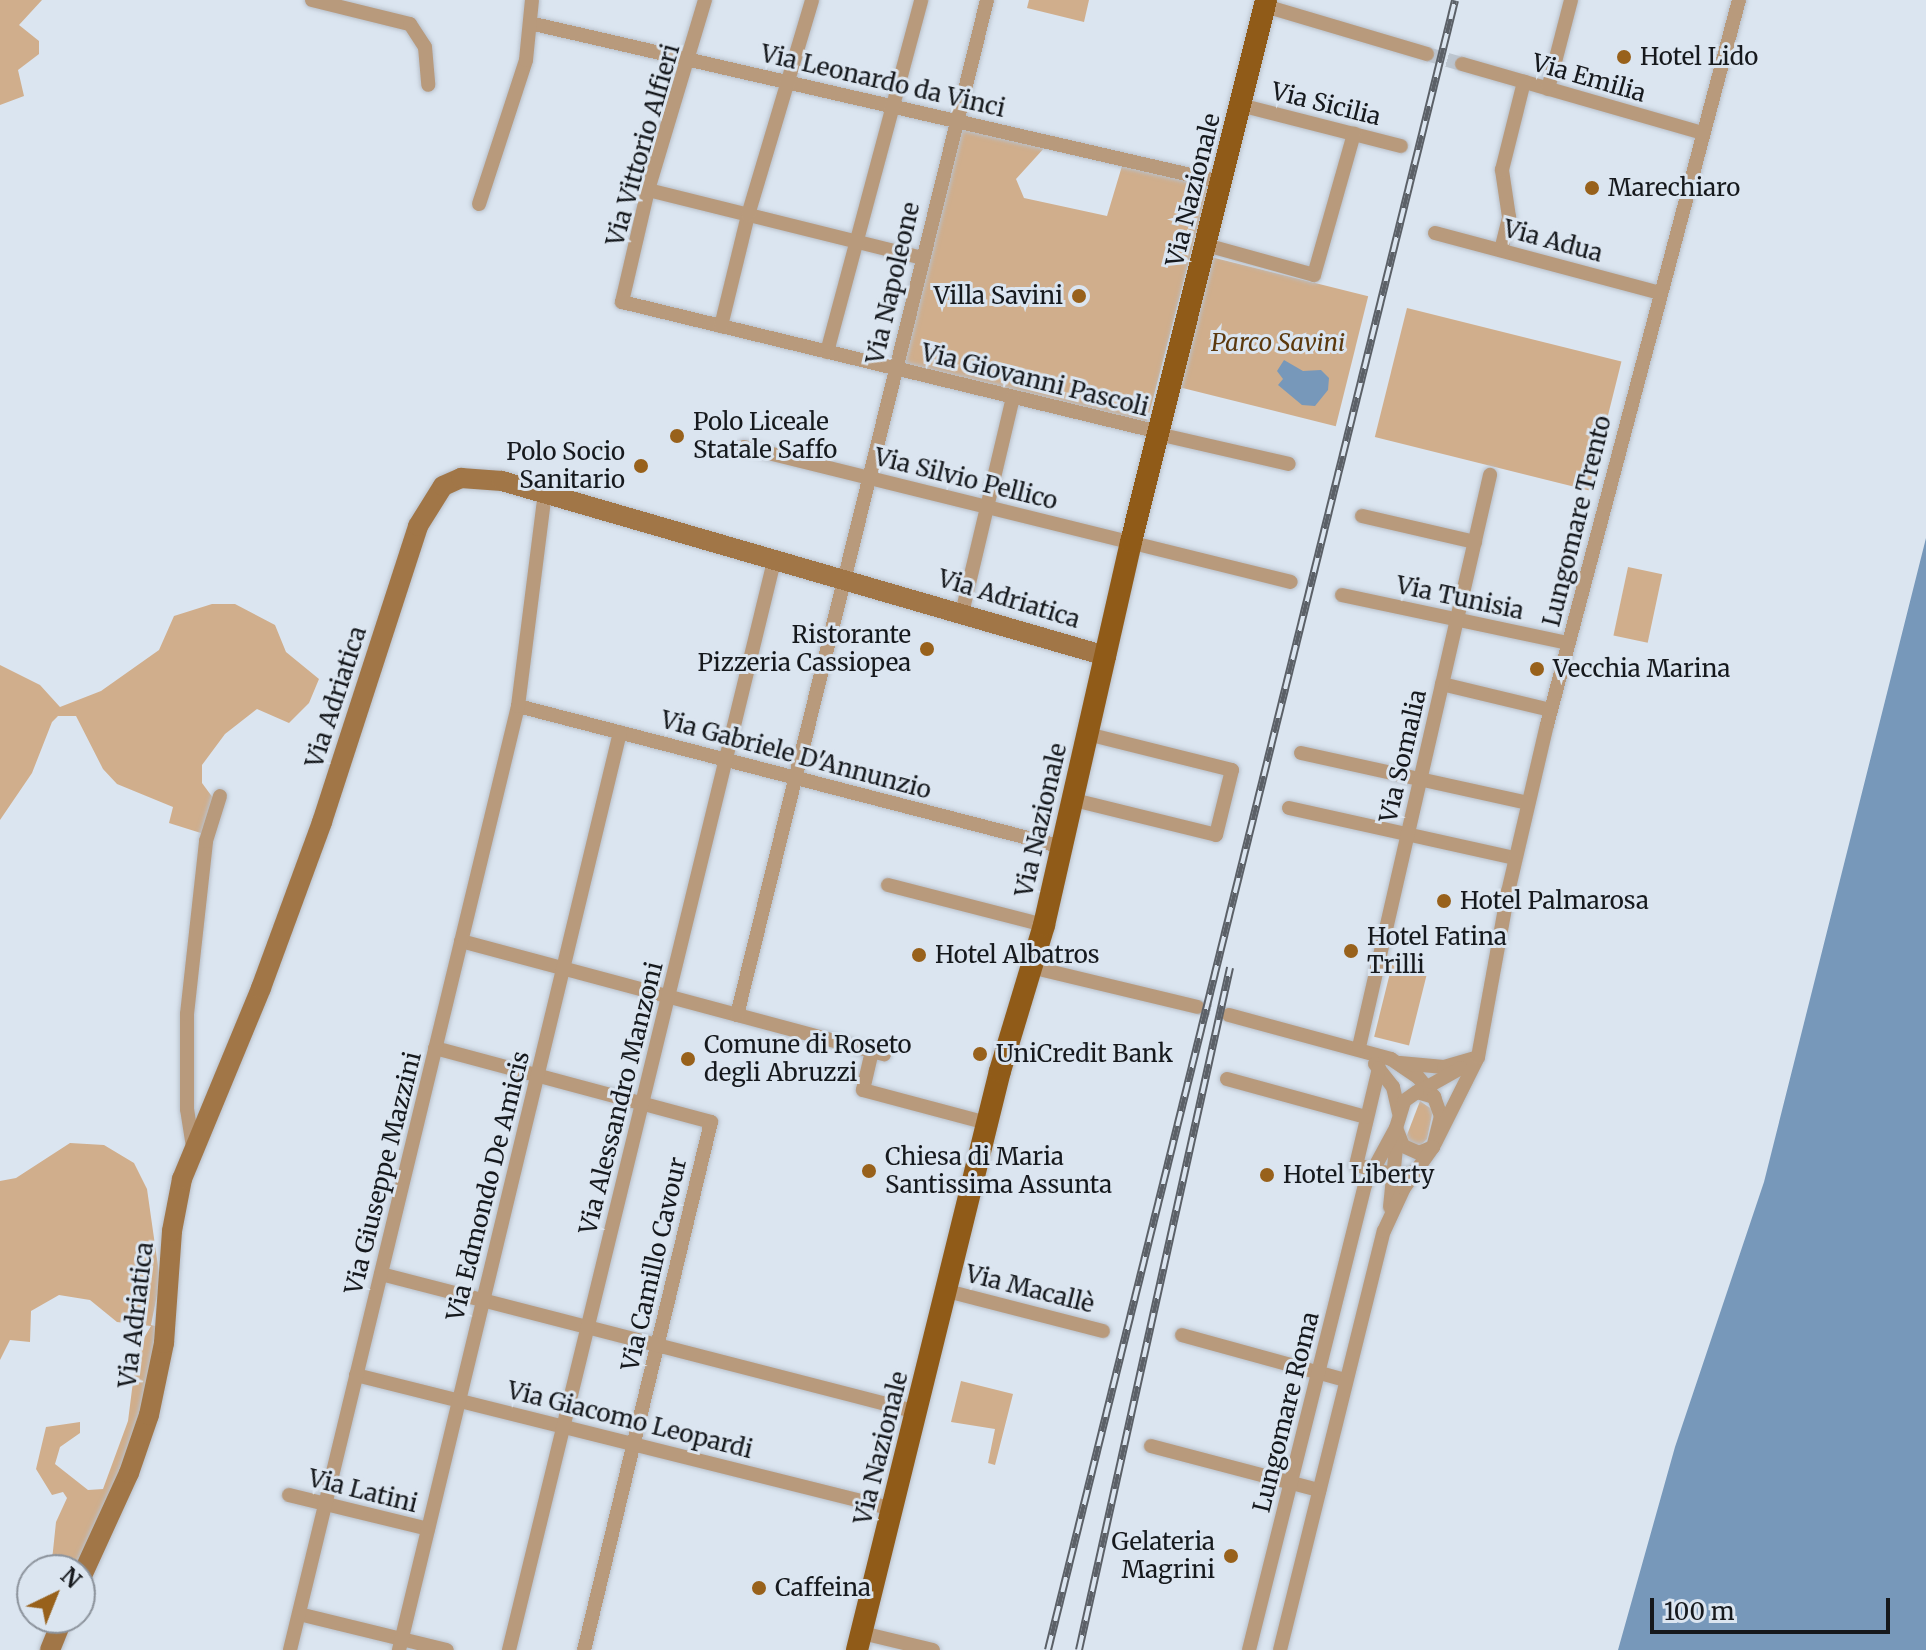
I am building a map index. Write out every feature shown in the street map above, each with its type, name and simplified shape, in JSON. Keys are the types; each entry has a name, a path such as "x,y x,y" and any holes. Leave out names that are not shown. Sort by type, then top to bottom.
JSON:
{"main road":[{"name":"Via Nazionale","path":"860,1642 987,1123 1044,925 1131,542 1265,3"},
{"name":"Via Adriatica","path":"92,1554 129,1473 149,1415 164,1343 174,1211 193,1147 261,988 317,835 425,511 443,486 461,478 488,479 545,493 843,576 1106,656"}],"street":[{"path":"312,0 410,24 425,47 428,85"},
{"path":"479,204 506,130 534,24 532,0"},
{"name":"Via Vittorio Alfieri","path":"622,302 648,190 692,58 705,0"},
{"path":"721,326 748,215 791,83 812,0"},
{"path":"827,352 853,241 894,106 921,0"},
{"name":"Via Napoleone","path":"843,576 954,120 987,0"},
{"path":"1548,89 1571,0"},
{"name":"Lungomare Trento","path":"1389,1216 1414,1172 1434,1145 1478,1057 1515,858 1550,710 1739,0"},
{"path":"1265,3 1427,54"},
{"name":"Via Leonardo da Vinci","path":"534,24 1221,182"},
{"name":"Via Emilia","path":"1462,64 1703,133"},
{"path":"1501,250 1509,217 1502,170 1524,82"},
{"name":"Via Sicilia","path":"1240,105 1401,146"},
{"path":"1206,245 1314,275 1354,134"},
{"path":"648,190 922,258"},
{"name":"Via Adua","path":"1435,233 1660,293"},
{"name":"Via Giovanni Pascoli","path":"622,302 1289,464"},
{"path":"962,613 1013,397"},
{"name":"Via Silvio Pellico","path":"744,447 1291,582"},
{"name":"Via Somalia","path":"1354,1046 1408,834 1490,475"},
{"name":"Via Giuseppe Mazzini","path":"290,1650 518,706 545,493"},
{"path":"1362,516 1475,542"},
{"name":"Via Alessandro Manzoni","path":"509,1650 775,557"},
{"path":"737,1015 843,576"},
{"name":"Via Tunisia","path":"1342,595 1568,643"},
{"path":"1442,684 1550,710"},
{"name":"Via Gabriele D'Annunzio","path":"518,706 1063,847"},
{"name":"Via Edmondo De Amicis","path":"400,1644 620,732"},
{"path":"1074,800 1216,835 1232,770 1088,734"},
{"path":"1301,753 1528,803"},
{"path":"193,1147 187,1109 187,1014 206,841 220,796"},
{"path":"1289,808 1515,858"},
{"path":"888,885 1044,925"},
{"path":"461,941 878,1053 863,1090 987,1123"},
{"path":"1031,967 1197,1007"},
{"path":"1229,1015 1354,1046 1390,1063 1426,1092 1441,1116 1434,1145 1414,1152 1398,1127 1390,1063"},
{"path":"435,1048 642,1105"},
{"path":"1390,1063 1444,1067 1478,1057"},
{"path":"1280,1650 1345,1380 1389,1216 1398,1127 1404,1101 1426,1092 1478,1057"},
{"path":"1390,1063 1366,1117 1355,1161 1375,1171 1393,1175 1414,1172"},
{"path":"1227,1079 1366,1117"},
{"name":"Via Camillo Cavour","path":"584,1650 711,1122 642,1105"},
{"path":"1375,1171 1398,1127"},
{"name":"Lungomare Roma","path":"1249,1650 1365,1185 1375,1171"},
{"path":"381,1274 917,1412"},
{"name":"Via Macallè","path":"947,1291 1103,1331"},
{"path":"1182,1335 1345,1380"},
{"name":"Via Giacomo Leopardi","path":"356,1375 893,1509"},
{"path":"1151,1446 1319,1490"},
{"name":"Via Latini","path":"289,1495 428,1529"},
{"path":"299,1614 400,1644 447,1650"},
{"path":"860,1642 933,1650"}],"green space":[{"path":"0,0 42,0 19,25 39,41 39,54 18,70 24,96 0,105"},
{"path":"1029,0 1089,0 1084,22 1027,8"},
{"path":"959,125 1046,146 1016,179 1024,198 1107,216 1122,166 1209,184 1147,422 899,367"},
{"name":"Parco Savini","path":"1211,257 1368,296 1336,426 1179,387"},
{"path":"1407,308 1621,361 1589,491 1375,437"},
{"path":"1628,567 1662,574 1648,643 1613,635"},
{"path":"212,604 235,604 275,625 286,652 319,679 309,703 289,723 257,709 225,734 202,765 202,783 216,802 204,834 169,823 173,807 117,784 103,769 76,716 58,716 52,722 32,773 0,820 0,665 40,685 60,707 101,691 159,650 174,616"},
{"path":"1392,965 1427,974 1409,1046 1374,1037"},
{"path":"1420,1101 1433,1110 1427,1139 1419,1147 1408,1142 1407,1135"},
{"path":"70,1143 104,1145 134,1163 147,1189 160,1280 151,1325 163,1328 149,1411 87,1554 53,1554 56,1522 67,1498 63,1492 52,1495 36,1469 46,1427 80,1422 80,1433 60,1447 55,1464 88,1490 103,1489 128,1421 137,1350 151,1326 117,1322 90,1300 59,1295 31,1311 30,1342 10,1340 0,1360 0,1181 16,1178"},
{"path":"961,1381 1013,1394 995,1465 988,1463 995,1429 951,1422"}],"water":[{"path":"1284,360 1303,371 1321,370 1329,378 1328,390 1315,406 1302,405 1278,385 1283,379 1277,371"},
{"path":"1926,538 1926,1650 1618,1650 1675,1447 1764,1182"}],"tunnel":[{"path":"1427,54 1462,64"},
{"path":"1197,1007 1229,1015"}],"railway":[{"path":"1048,1650 1455,0"},
{"path":"1079,1650 1230,968"}],"place":[{"name":"Hotel Lido","path":"1624,57"},
{"name":"Marechiaro","path":"1592,188"},
{"name":"Villa Savini","path":"1079,296"},
{"name":"Polo Liceale Statale Saffo","path":"677,436"},
{"name":"Polo Socio Sanitario","path":"641,466"},
{"name":"Ristorante Pizzeria Cassiopea","path":"927,649"},
{"name":"Vecchia Marina","path":"1537,669"},
{"name":"Hotel Palmarosa","path":"1444,901"},
{"name":"Hotel Fatina Trilli","path":"1351,951"},
{"name":"Hotel Albatros","path":"919,955"},
{"name":"UniCredit Bank","path":"980,1054"},
{"name":"Comune di Roseto degli Abruzzi","path":"688,1059"},
{"name":"Chiesa di Maria Santissima Assunta","path":"869,1171"},
{"name":"Hotel Liberty","path":"1267,1175"},
{"name":"Gelateria Magrini","path":"1231,1556"},
{"name":"Caffeina","path":"759,1588"}]}
